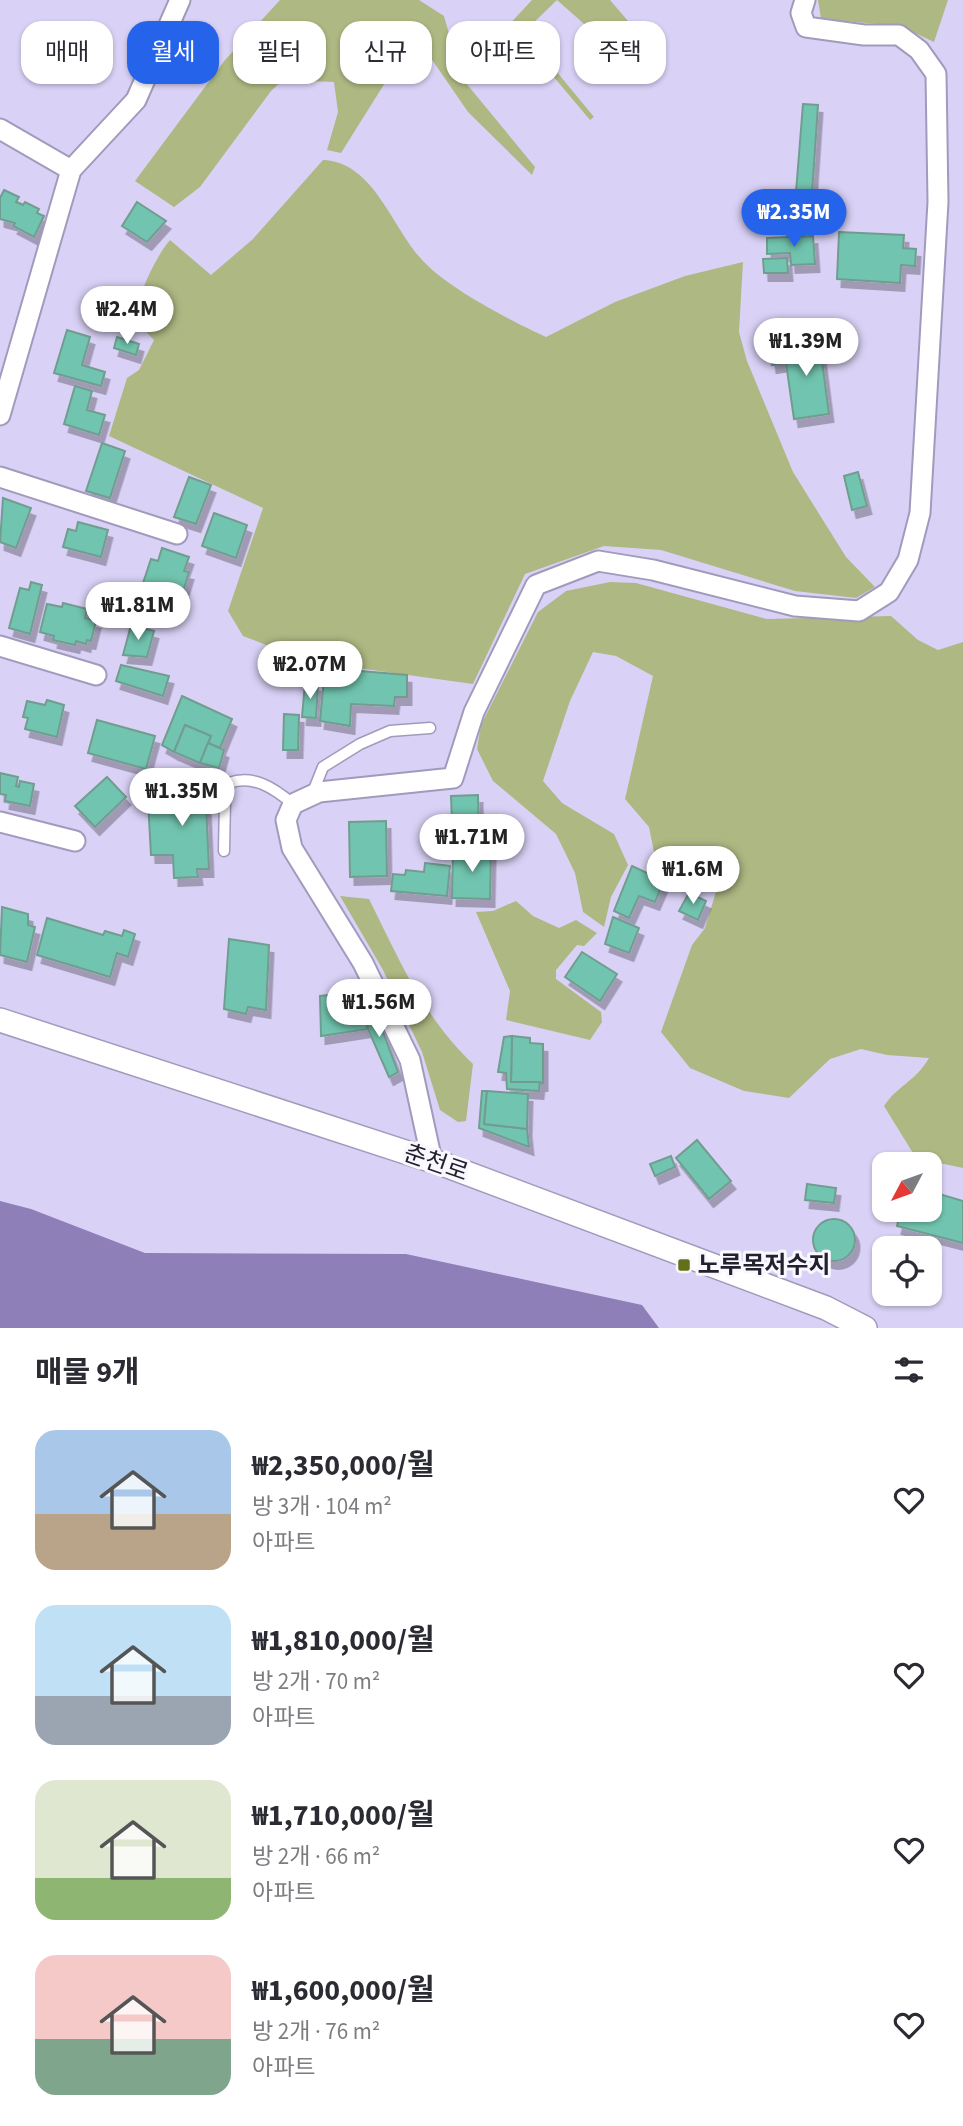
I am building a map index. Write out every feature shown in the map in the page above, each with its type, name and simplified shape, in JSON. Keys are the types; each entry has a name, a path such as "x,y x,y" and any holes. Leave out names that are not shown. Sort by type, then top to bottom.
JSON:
{"street":[{"path":"0,415 71,170 136,100 180,0"},
{"path":"432,1161 410,1060 363,963 292,848 286,820 293,804 319,792 453,778 474,712 536,584 597,561 653,570 795,606 859,611 889,592 908,560 920,513 938,202 936,74 919,50 899,35 864,35 806,27 801,13 805,0"},
{"path":"0,129 71,170"},
{"path":"0,477 177,534"},
{"path":"0,646 96,675"},
{"path":"0,822 75,841"},
{"name":"춘천로","path":"0,1020 432,1161 814,1303 865,1328"}],"lane":[{"path":"312,796 323,767 360,744 390,731 430,728"},
{"path":"224,851 225,800 229,783 240,779 272,786 293,804"}],"green space":[{"path":"280,0 419,0 444,16 446,80 432,60 432,21 340,21 340,84 384,84 341,153 327,150 338,112 334,82 326,82 326,21 261,21"},
{"path":"532,0 557,0 535,21 512,21"},
{"path":"557,0 610,0 628,21 581,21"},
{"path":"818,0 948,0 934,42 900,26 821,19"},
{"path":"233,51 233,84 279,84 200,187 174,207 135,181 207,84 219,84 219,68"},
{"path":"560,76 594,117 590,120 560,84"},
{"path":"449,84 467,84 535,167 532,175 468,112"},
{"path":"323,160 341,164 357,173 370,186 415,251 438,275 484,305 546,337 615,302 685,276 743,262 739,332 747,361 793,472 846,557 875,587 856,598 795,591 661,550 604,546 525,574 473,684 307,661 243,636 228,611 263,508 109,436 127,378 139,370 154,340 140,324 138,309 148,277 165,246 170,240 211,275 253,239"},
{"path":"610,582 636,583 767,619 891,616 918,640 938,650 963,642 963,1168 942,1164 942,1152 912,1152 884,1106 929,1058 887,1055 861,1049 830,1059 789,1098 744,1091 690,1068 661,1032 692,945 705,928 721,875 705,861 684,867 655,857 649,827 625,799 653,676 616,656 593,652 570,701 543,781 562,803 614,834 628,865 611,897 604,927 583,912 575,873 556,834 493,781 477,749 481,725 538,612 566,591"},
{"path":"340,896 369,899 426,1007 473,1064 466,1121 458,1122 440,1110 422,1052 383,970"},
{"path":"516,901 533,916 559,928 576,920 597,933 584,946 577,945 556,970 556,979 601,1012 602,1022 590,1040 506,1020 510,991 476,912 493,911"}],"shaded area":[{"name":"노루목저수지","path":"0,1201 31,1209 145,1253 406,1254 642,1305 659,1328 0,1328"}],"building":[{"path":"803,104 818,105 812,193 796,192"},
{"path":"4,190 19,197 16,202 23,205 25,202 39,209 37,213 44,216 34,237 13,226 15,223 0,219 0,198"},
{"path":"137,202 166,221 147,242 122,226"},
{"path":"784,214 800,216 799,231 783,229"},
{"path":"839,232 904,235 903,248 916,249 915,266 901,265 900,283 837,279"},
{"path":"813,236 815,264 791,265 790,253 767,254 767,238"},
{"path":"787,258 788,273 764,273 763,259"},
{"path":"67,330 90,337 82,365 105,372 101,386 54,373"},
{"path":"117,337 139,344 136,355 114,348"},
{"path":"819,338 829,414 794,419 783,342"},
{"path":"783,342 786,363 772,365 769,344"},
{"path":"75,386 92,391 87,410 105,415 99,435 64,424"},
{"path":"102,443 125,451 110,498 86,491"},
{"path":"858,472 867,506 852,510 844,476"},
{"path":"189,477 211,485 196,524 174,517"},
{"path":"3,498 31,508 16,548 0,542"},
{"path":"214,513 247,525 236,558 202,546"},
{"path":"78,522 108,530 101,557 63,547 68,529 76,531"},
{"path":"162,548 189,557 184,571 189,572 179,605 160,599 163,589 143,583 151,559 158,561"},
{"path":"31,582 42,585 30,634 9,628 20,588 29,590"},
{"path":"63,603 87,609 85,618 96,621 91,641 87,640 86,644 76,641 75,645 53,640 54,636 40,632 47,604 62,607"},
{"path":"131,625 154,631 147,657 123,655"},
{"path":"121,665 169,676 163,696 116,681"},
{"path":"325,668 407,675 407,697 395,697 394,706 351,704 350,726 320,721"},
{"path":"305,683 318,684 316,718 302,717"},
{"path":"182,696 232,719 220,748 208,743 211,736 185,725 174,752 162,745"},
{"path":"47,700 64,705 57,737 25,729 28,718 23,717 27,701 45,705"},
{"path":"284,714 299,715 298,750 283,750"},
{"path":"97,720 155,736 146,769 88,753"},
{"path":"185,725 211,736 200,763 174,752"},
{"path":"208,743 224,750 219,768 200,763"},
{"path":"0,773 18,777 16,786 19,787 20,781 34,784 30,806 5,801 6,795 0,794"},
{"path":"107,777 126,797 95,827 75,806"},
{"path":"205,781 209,869 197,869 198,877 174,878 173,855 151,855 148,801 172,800 171,783"},
{"path":"478,795 479,846 453,847 451,796"},
{"path":"386,821 387,876 350,877 349,822"},
{"path":"453,850 491,851 490,899 452,898"},
{"path":"425,863 450,866 447,896 391,891 393,874 405,875 406,870 424,872"},
{"path":"685,863 698,867 693,878 682,873"},
{"path":"632,866 664,881 655,902 639,896 629,918 614,911"},
{"path":"689,893 706,901 698,920 679,911"},
{"path":"2,907 28,914 28,925 35,927 27,962 0,955"},
{"path":"613,917 639,928 629,953 605,944"},
{"path":"47,918 103,935 105,931 122,936 124,930 135,934 128,957 117,953 110,977 37,955"},
{"path":"229,939 269,945 266,1010 248,1007 246,1014 224,1009"},
{"path":"582,952 617,974 600,1001 565,977"},
{"path":"361,992 368,1029 321,1036 320,996"},
{"path":"362,994 365,994 381,1027 398,1072 389,1077 368,1029"},
{"path":"512,1036 530,1038 530,1043 543,1044 543,1083 511,1082"},
{"path":"512,1036 511,1082 540,1082 539,1091 507,1089 506,1073 498,1072 504,1037"},
{"path":"482,1091 487,1091 484,1124 527,1129 529,1147 479,1128"},
{"path":"487,1091 528,1094 527,1129 484,1124"},
{"path":"697,1140 731,1181 709,1199 676,1158"},
{"path":"671,1156 675,1167 655,1176 650,1164"},
{"path":"807,1184 836,1188 834,1203 805,1200"},
{"path":"942,1195 963,1201 963,1243 897,1226 898,1222 942,1222"},
{"path":"834,1219 849,1225 855,1240 849,1255 834,1261 819,1255 813,1240 819,1225"}],"place":[{"name":"노루목저수지","path":"684,1265"}]}
